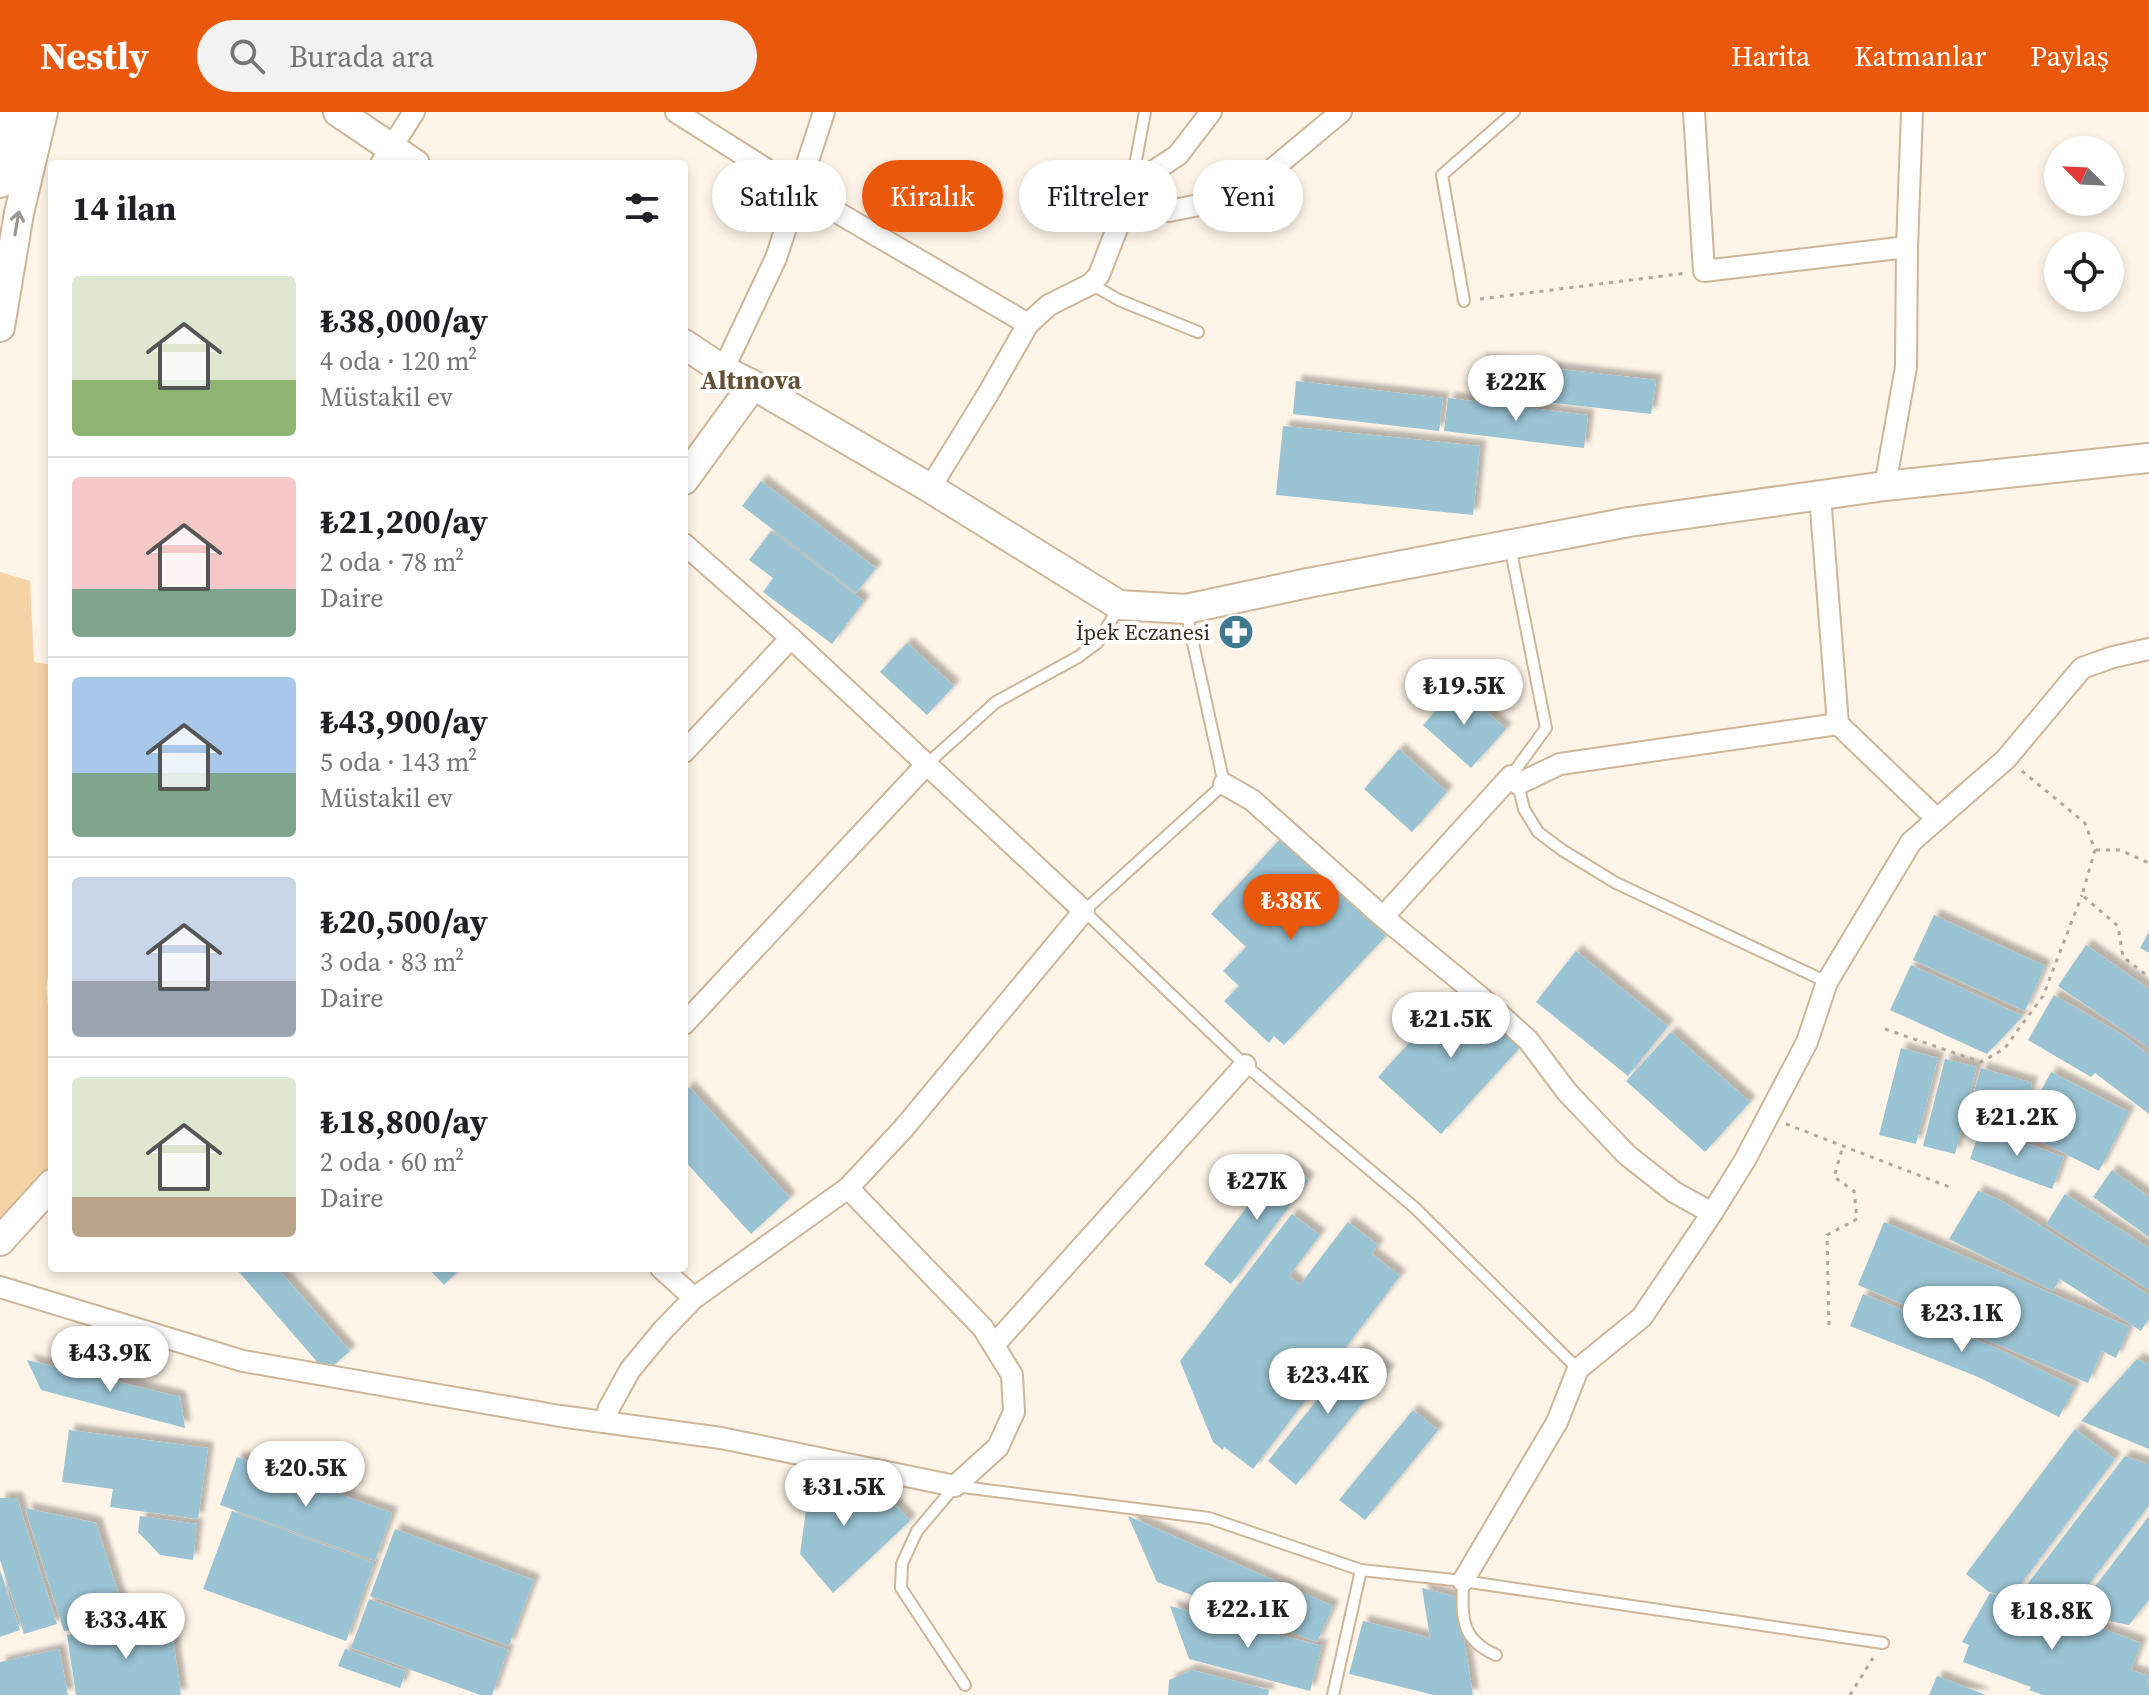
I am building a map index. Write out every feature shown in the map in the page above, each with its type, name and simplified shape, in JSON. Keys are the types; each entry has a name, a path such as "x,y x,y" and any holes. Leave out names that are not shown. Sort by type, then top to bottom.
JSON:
{"main road":[{"path":"0,181 16,112"}],"street":[{"path":"0,327 19,213 43,112"},
{"path":"338,112 386,156 414,112"},
{"path":"676,112 752,160"},
{"path":"809,160 824,112"},
{"path":"1171,160 1211,112"},
{"path":"1177,209 1209,203 1257,182 1341,112"},
{"path":"1694,112 1704,271 1907,247"},
{"path":"1885,486 1906,367 1912,112"},
{"path":"846,218 1028,324"},
{"path":"723,370 776,258 785,232"},
{"path":"930,488 1028,324 1049,305 1091,284 1099,275 1117,232"},
{"path":"688,347 723,370 930,488 1119,605 1186,609 1629,522 1885,486 2149,458"},
{"path":"688,474 753,385"},
{"path":"1820,496 1838,724 1937,819"},
{"path":"605,1422 609,1408 630,1370 663,1330 694,1298 848,1188 903,1129 1084,911 791,638 688,548"},
{"path":"688,748 791,638"},
{"path":"1463,1581 1557,1422 1578,1369 1642,1317 1745,1160 1807,1042 1827,982 1911,842 2006,759 2082,668 2149,649"},
{"path":"1383,917 1514,780 1560,764 1838,724"},
{"path":"688,1020 927,764"},
{"path":"1224,784 1252,800 1528,1040 1567,1092 1627,1155 1674,1192 1712,1213"},
{"path":"994,1345 1245,1065"},
{"path":"0,1241 48,1188"},
{"path":"0,1287 243,1361 605,1422 721,1438 955,1486 998,1447 1014,1412 1012,1375 983,1328 848,1188"},
{"path":"665,1272 694,1298"}],"lane":[{"path":"1136,160 1145,112"},
{"path":"1464,301 1442,175 1514,112"},
{"path":"1091,284 1119,300 1198,332"},
{"path":"1510,545 1546,728 1514,780 1524,809 1538,832 1616,883 1827,982"},
{"path":"927,764 996,702 1078,657 1097,643 1119,605"},
{"path":"1186,609 1224,784 1084,911 1245,1065 1414,1207 1578,1369"},
{"path":"965,1685 901,1588 902,1564 912,1540 955,1486 1209,1518 1361,1570 1463,1581 1883,1643"},
{"path":"1333,1695 1361,1570"},
{"path":"1463,1581 1462,1607 1470,1637 1481,1648 1496,1655"}],"path":[{"path":"1464,301 1704,271"},
{"path":"1885,1029 1981,1062 2004,1049 2043,996 2082,895 2095,850 2085,823 2006,759"},
{"path":"2095,850 2120,850 2149,863"},
{"path":"2082,895 2118,926 2123,957 2149,977"},
{"path":"1767,1117 1952,1188"},
{"path":"1829,1325 1827,1235 1857,1219 1854,1191 1834,1177 1843,1146"},
{"path":"1850,1695 1883,1643"}],"shaded area":[{"path":"0,572 30,581 34,662 48,664 48,1173 0,1234"}],"building":[{"path":"1480,360 1656,380 1651,414 1476,394"},
{"path":"1296,381 1443,398 1439,431 1293,414"},
{"path":"1448,398 1588,415 1584,448 1444,431"},
{"path":"1283,426 1480,446 1473,515 1276,495"},
{"path":"761,481 876,568 856,593 742,506"},
{"path":"771,531 864,601 832,644 763,592 773,578 749,560"},
{"path":"907,643 954,686 927,715 880,672"},
{"path":"1458,686 1506,729 1471,768 1423,725"},
{"path":"1399,749 1447,792 1412,832 1364,789"},
{"path":"1282,837 1386,936 1284,1045 1274,1036 1269,1043 1224,1001 1239,986 1223,971 1246,947 1211,914"},
{"path":"1934,915 2045,966 2025,1011 1913,960"},
{"path":"2149,932 2149,953 2140,948"},
{"path":"2086,945 2149,989 2149,1048 2058,986"},
{"path":"1576,951 1668,1026 1628,1076 1536,1002"},
{"path":"1911,965 2023,1016 1987,1054 1890,1010"},
{"path":"1461,986 1524,1043 1441,1134 1378,1077"},
{"path":"2054,995 2123,1035 2149,1055 2149,1114 2095,1073 2091,1077 2028,1040"},
{"path":"1671,1032 1750,1102 1705,1152 1626,1081"},
{"path":"1901,1048 1938,1058 1916,1144 1879,1135"},
{"path":"1945,1059 1977,1067 1955,1154 1923,1146"},
{"path":"1981,1068 2032,1083 2017,1134 1966,1119"},
{"path":"2051,1072 2129,1112 2099,1171 2020,1131"},
{"path":"688,1088 790,1198 751,1234 688,1164"},
{"path":"1981,1127 2064,1157 2052,1189 1970,1159"},
{"path":"1283,1159 1309,1180 1231,1284 1204,1264"},
{"path":"2112,1170 2149,1197 2149,1237 2093,1197"},
{"path":"1978,1191 2000,1200 2149,1295 2149,1318 2141,1331 2060,1279 2053,1291 1949,1239"},
{"path":"2065,1194 2149,1248 2149,1290 2046,1224"},
{"path":"1292,1214 1320,1235 1289,1276 1300,1285 1348,1222 1378,1245 1372,1254 1400,1276 1253,1469 1213,1442 1180,1361"},
{"path":"1884,1222 2130,1327 2116,1358 2102,1351 2088,1383 1858,1285"},
{"path":"239,1272 281,1272 350,1351 326,1372"},
{"path":"432,1272 457,1272 444,1285"},
{"path":"1863,1294 1992,1346 2075,1387 2059,1417 1978,1377 1850,1326"},
{"path":"1360,1347 1389,1371 1296,1485 1268,1461"},
{"path":"2137,1359 2149,1364 2149,1449 2081,1421"},
{"path":"27,1360 180,1397 185,1428 41,1390"},
{"path":"1413,1410 1438,1430 1365,1520 1339,1500"},
{"path":"2075,1429 2115,1459 2011,1597 1989,1592 1966,1574"},
{"path":"69,1430 208,1448 198,1519 110,1507 113,1489 62,1482"},
{"path":"2125,1456 2149,1464 2149,1505 2070,1609 2017,1598"},
{"path":"237,1457 392,1513 375,1561 220,1505"},
{"path":"825,1475 840,1491 851,1481 865,1497 878,1485 910,1521 833,1593 800,1554 806,1510 788,1491 803,1477 811,1487"},
{"path":"0,1498 17,1498 57,1624 24,1634 0,1560"},
{"path":"25,1508 96,1523 127,1621 64,1631"},
{"path":"232,1511 374,1563 346,1641 203,1589"},
{"path":"140,1516 197,1524 193,1560 160,1555 138,1532"},
{"path":"1128,1516 1333,1606 1317,1642 1157,1582"},
{"path":"2149,1516 2149,1599 2129,1625 2074,1614"},
{"path":"395,1529 534,1580 509,1646 370,1596"},
{"path":"0,1570 20,1630 0,1637"},
{"path":"1422,1588 1457,1597 1473,1695 1434,1695 1349,1674 1363,1621 1430,1638"},
{"path":"1990,1593 2056,1618 2058,1612 2141,1643 2131,1670 2149,1676 2146,1684 2149,1685 2149,1695 2043,1695 2029,1690 2031,1687 1963,1662 1969,1645 1962,1642"},
{"path":"369,1599 508,1650 492,1695 480,1695 351,1648"},
{"path":"1170,1606 1322,1646 1310,1691 1189,1659"},
{"path":"170,1619 181,1695 76,1695 67,1635"},
{"path":"59,1649 68,1695 0,1695 0,1662"},
{"path":"345,1649 406,1671 400,1688 338,1666"},
{"path":"1192,1670 1269,1690 1268,1695 1168,1695 1169,1680"},
{"path":"1937,1676 1986,1695 1929,1695"}],"place":[{"name":"İpek Eczanesi","path":"1236,632"}],"district":[{"name":"Altınova","path":"751,380"}]}
